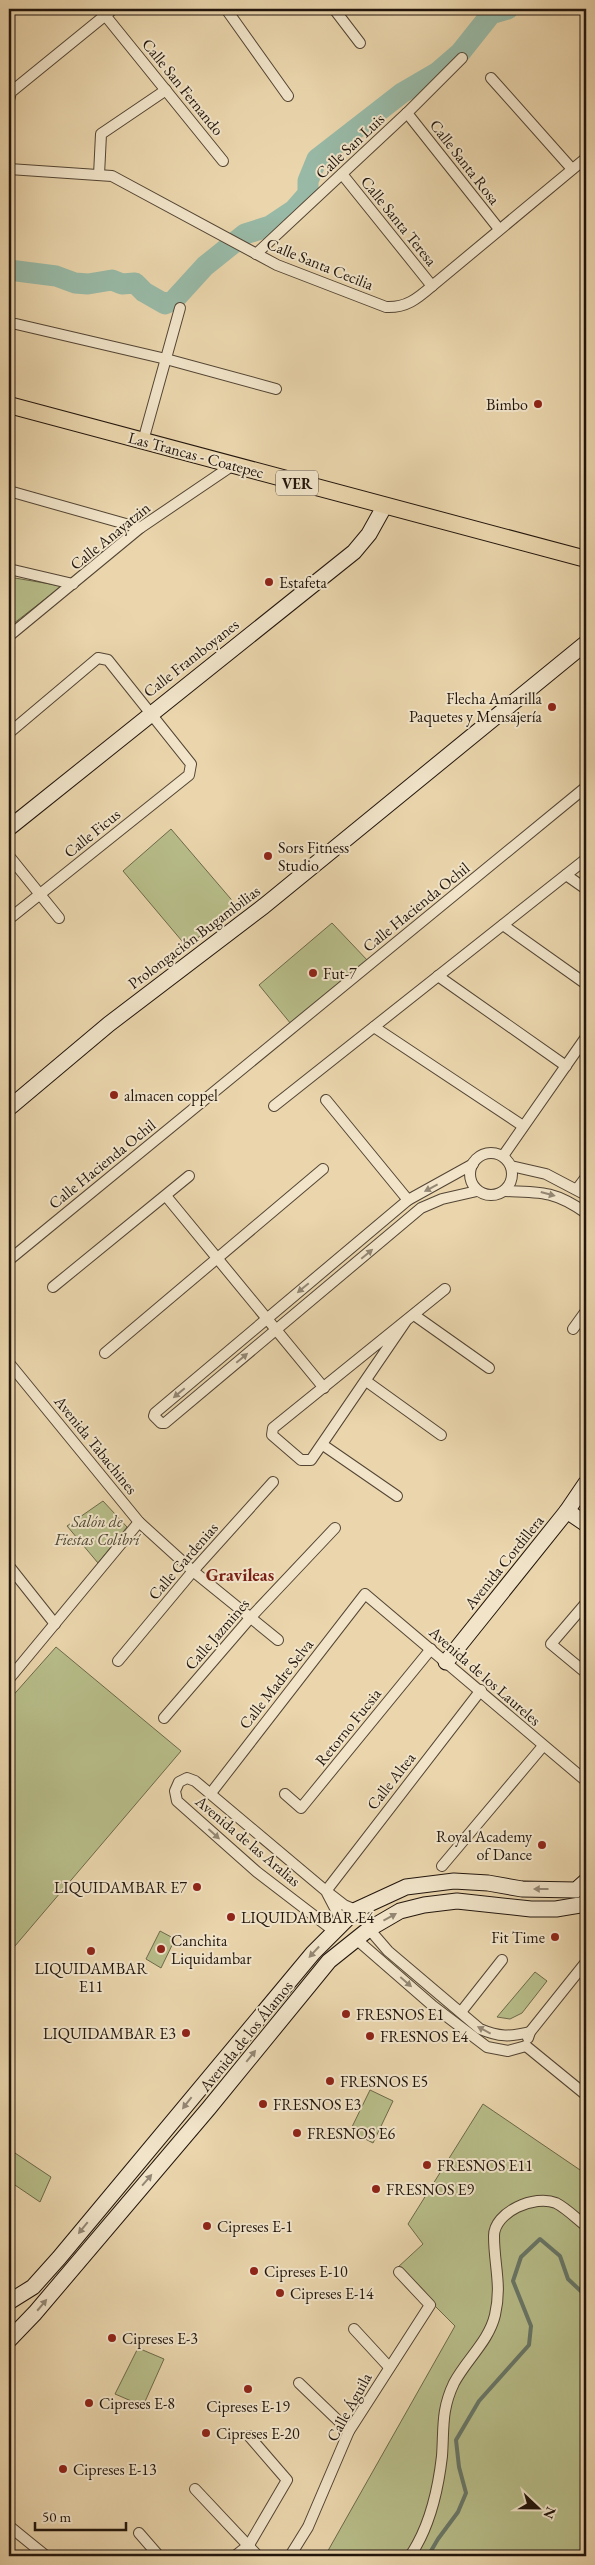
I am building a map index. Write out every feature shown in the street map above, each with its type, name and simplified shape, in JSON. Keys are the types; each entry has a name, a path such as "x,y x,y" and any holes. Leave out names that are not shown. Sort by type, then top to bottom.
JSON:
{"main road":[{"name":"Las Trancas - Coatepec","path":"9,406 384,507 586,559"}],"street":[{"path":"226,9 288,96"},
{"path":"334,9 360,43"},
{"path":"9,100 12,92 106,11"},
{"name":"Calle San Fernando","path":"106,11 223,161"},
{"name":"Calle San Luis","path":"256,254 407,113 462,58"},
{"path":"491,78 572,169"},
{"path":"98,175 100,134 166,90"},
{"name":"Calle Santa Rosa","path":"407,113 499,229"},
{"name":"Calle Santa Cecilia","path":"9,169 112,176 277,265 386,307 400,308 412,302 432,286 586,158"},
{"name":"Calle Santa Teresa","path":"342,174 432,286"},
{"path":"143,441 180,308"},
{"path":"16,324 166,359 276,389"},
{"name":"Calle Anayatzin","path":"9,636 140,528 233,465"},
{"path":"9,492 140,528"},
{"name":"Calle Framboyanes","path":"9,828 354,552 369,534 384,507"},
{"path":"9,569 73,584"},
{"name":"Prolongación Bugambilias","path":"9,1108 109,1024 264,906 586,643"},
{"path":"9,733 98,658 103,657 108,660 151,713"},
{"name":"Calle Ficus","path":"9,919 189,775 192,769 191,764 151,713"},
{"name":"Calle Hacienda Ochil","path":"9,1260 586,787"},
{"path":"9,856 58,918"},
{"path":"274,1106 586,859"},
{"path":"566,875 586,889"},
{"path":"502,925 586,984"},
{"path":"438,976 566,1066"},
{"path":"374,1027 523,1126"},
{"path":"502,1156 586,1037"},
{"path":"326,1100 408,1200"},
{"path":"586,1177 582,1192 546,1174 511,1166 502,1156 490,1153 483,1154 473,1164 408,1200 155,1413 154,1416 157,1421 165,1423 421,1208 442,1199 477,1191 491,1196 505,1191 546,1192 586,1212"},
{"path":"473,1164 470,1178 477,1191"},
{"path":"505,1191 512,1179 511,1166"},
{"path":"105,1353 323,1169"},
{"path":"53,1287 189,1176"},
{"path":"166,1196 266,1320 324,1388"},
{"path":"373,1229 382,1240"},
{"path":"410,1318 311,1460 306,1462 272,1435 272,1428 445,1289"},
{"path":"573,1329 586,1311"},
{"path":"410,1318 489,1368"},
{"name":"Avenida Tabachines","path":"9,1363 139,1522 193,1571 278,1640"},
{"path":"366,1381 441,1435"},
{"path":"323,1445 397,1496"},
{"name":"Calle Gardenias","path":"118,1661 193,1571 273,1482"},
{"name":"Avenida Cordillera","path":"446,1662 567,1511 582,1500 586,1483"},
{"path":"567,1511 586,1524"},
{"path":"9,1679 139,1522"},
{"name":"Calle Jazmines","path":"164,1718 251,1617 334,1528"},
{"path":"9,1566 55,1624"},
{"name":"Avenida de los Laureles","path":"365,1594 586,1781"},
{"name":"Calle Madre Selva","path":"211,1793 365,1594"},
{"path":"586,1603 551,1644 586,1673"},
{"name":"Retorno Fucsia","path":"285,1794 301,1808 431,1649"},
{"name":"Calle Altea","path":"326,1891 480,1690"},
{"path":"442,1866 543,1746"},
{"name":"Avenida de las Aralias","path":"326,1891 334,1903 338,1916 334,1931 257,1872 177,1801 176,1790 179,1782 188,1778 196,1781 326,1891 344,1905 356,1910"},
{"name":"Avenida de los Álamos","path":"9,2302 33,2287 59,2258 313,1953 356,1910 406,1887 454,1881 488,1883 522,1889 576,1890 586,1881"},
{"name":"Avenida de los Álamos","path":"9,2340 35,2313 184,2138 329,1961 369,1929 400,1912 457,1901 548,1909 586,1904"},
{"path":"369,1929 388,1951 480,2030 498,2037 510,2037 530,2032"},
{"path":"356,1939 433,2006 487,2048 508,2051 526,2046"},
{"path":"461,2012 502,1960"},
{"path":"526,2046 530,2032 586,1962"},
{"path":"526,2046 586,2095"},
{"path":"410,2556 421,2540 436,2499 442,2456 442,2414 454,2382 481,2345 495,2317 500,2281 494,2234 507,2212 528,2202 544,2200 556,2204 586,2226"},
{"name":"Calle Águila","path":"290,2556 308,2527 349,2431 389,2366 430,2305 398,2272"},
{"path":"354,2330 389,2366"},
{"path":"299,2383 349,2431"},
{"path":"235,2556 249,2546 287,2480 249,2436"},
{"path":"195,2489 258,2556"},
{"path":"9,2526 46,2556"},
{"path":"139,2533 159,2556"}],"green space":[{"path":"9,577 62,586 9,627"},
{"path":"171,829 236,905 187,947 123,871"},
{"name":"Fut-7","path":"332,923 368,961 291,1024 259,985"},
{"name":"Salón de Fiestas Colibrí","path":"103,1501 127,1527 98,1563 67,1526"},
{"path":"56,1647 181,1751 9,1953 9,1700"},
{"name":"Canchita Liquidambar","path":"160,1931 175,1939 161,1968 146,1959"},
{"path":"535,1972 547,1981 522,2013 510,2019 497,2017"},
{"path":"370,2090 393,2101 373,2143 350,2131"},
{"path":"483,2104 586,2174 586,2556 325,2556 455,2326 397,2268 423,2244 408,2224"},
{"path":"15,2153 51,2177 40,2202 9,2181 9,2167"},
{"path":"138,2348 164,2359 143,2406 115,2394"}],"waterway":[{"path":"9,270 56,276 75,283 88,284 112,280 122,284 135,283 144,292 165,304 174,300 205,266 245,234 270,226 294,210 308,194 308,181 317,159 402,93 438,72 460,53 491,14 508,9"},
{"path":"428,2556 458,2512 466,2493 459,2467 456,2440 479,2401 529,2345 531,2326 513,2281 521,2257 540,2239 560,2256 568,2279 586,2296"}],"place":[{"name":"Bimbo","path":"538,404"},
{"name":"Estafeta","path":"269,582"},
{"name":"Flecha Amarilla Paquetes y Mensajería","path":"552,707"},
{"name":"Sors Fitness Studio","path":"268,856"},
{"name":"Fut-7","path":"313,973"},
{"name":"almacen coppel","path":"114,1095"},
{"name":"Royal Academy of Dance","path":"542,1845"},
{"name":"LIQUIDAMBAR E7","path":"197,1887"},
{"name":"LIQUIDAMBAR E4","path":"231,1917"},
{"name":"Fit Time","path":"555,1937"},
{"name":"Canchita Liquidambar","path":"161,1949"},
{"name":"LIQUIDAMBAR E11","path":"91,1951"},
{"name":"FRESNOS E1","path":"346,2014"},
{"name":"LIQUIDAMBAR E3","path":"186,2033"},
{"name":"FRESNOS E4","path":"370,2036"},
{"name":"FRESNOS E5","path":"330,2081"},
{"name":"FRESNOS E3","path":"263,2104"},
{"name":"FRESNOS E6","path":"297,2133"},
{"name":"FRESNOS E11","path":"427,2165"},
{"name":"FRESNOS E9","path":"376,2189"},
{"name":"Cipreses E-1","path":"207,2226"},
{"name":"Cipreses E-10","path":"254,2271"},
{"name":"Cipreses E-14","path":"280,2293"},
{"name":"Cipreses E-3","path":"112,2338"},
{"name":"Cipreses E-19","path":"248,2389"},
{"name":"Cipreses E-8","path":"89,2403"},
{"name":"Cipreses E-20","path":"206,2433"},
{"name":"Cipreses E-13","path":"63,2469"}],"district":[{"name":"Gravileas","path":"240,1574"}]}
